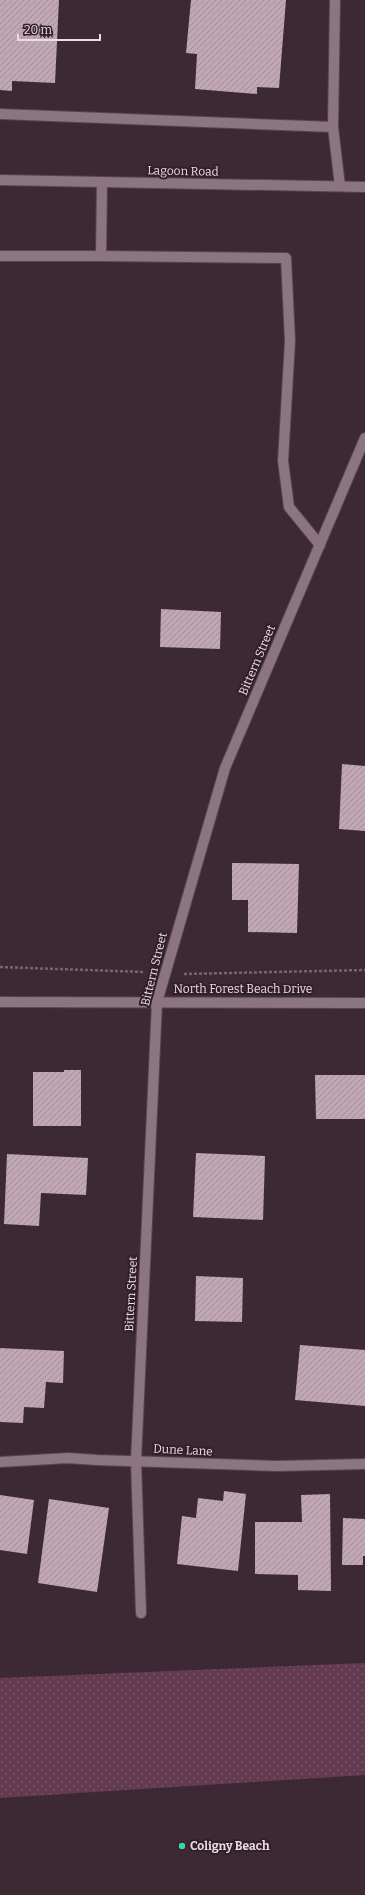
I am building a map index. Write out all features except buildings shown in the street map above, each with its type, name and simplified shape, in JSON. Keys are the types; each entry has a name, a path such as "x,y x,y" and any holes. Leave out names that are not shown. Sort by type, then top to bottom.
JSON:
{"street":[{"path":"335,0 334,127 340,186"},
{"path":"0,114 334,127"},
{"name":"Lagoon Road","path":"0,180 365,187"},
{"path":"101,256 102,182"},
{"path":"0,256 286,258 290,341 283,461 289,507 320,545"},
{"name":"Bittern Street","path":"140,1613 136,1461 157,1002 225,768 365,438"},
{"name":"North Forest Beach Drive","path":"0,1002 365,1003"},
{"name":"Dune Lane","path":"0,1462 68,1458 277,1466 365,1464"}],"shaded area":[{"path":"365,1663 365,1775 0,1798 0,1678"}],"place":[{"name":"Coligny Beach","path":"182,1846"}]}
